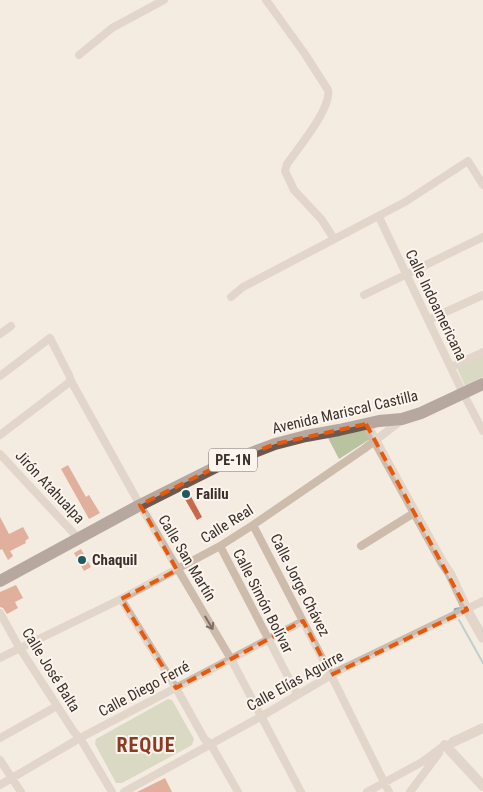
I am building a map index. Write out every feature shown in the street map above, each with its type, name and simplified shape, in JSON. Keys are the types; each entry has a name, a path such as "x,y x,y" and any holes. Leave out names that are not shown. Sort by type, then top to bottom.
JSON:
{"highway":[{"name":"Avenida Mariscal Castilla","path":"0,581 140,505 220,465 275,444 306,436 379,421 402,419 421,413 483,384"}],"street":[{"path":"79,55 112,28 164,0"},
{"path":"266,0 328,90 329,95 326,107 286,164 285,171 294,190 322,220 334,239"},
{"path":"231,297 243,287 379,217 422,192 468,161 483,185"},
{"name":"Calle Indoamericana","path":"379,217 463,393 483,430"},
{"path":"364,295 483,237"},
{"path":"428,320 483,294"},
{"path":"0,334 11,326"},
{"name":"Calle San Martín","path":"0,376 50,338 69,375 70,381 177,570 231,659 301,792"},
{"path":"451,367 483,352"},
{"path":"0,435 70,381"},
{"name":"Calle Real","path":"0,658 19,647 122,599 220,546 374,441 402,419"},
{"path":"366,424 414,513 450,574 483,638"},
{"name":"Jirón Atahualpa","path":"0,454 79,539"},
{"path":"361,546 414,513"},
{"name":"Calle Jorge Chávez","path":"253,525 389,792"},
{"name":"Calle Simón Bolívar","path":"220,546 297,694"},
{"path":"122,599 238,792"},
{"name":"Calle Elías Aguirre","path":"124,792 262,716 331,675 483,602"},
{"name":"Calle José Balta","path":"0,613 19,647 74,732 80,738 112,792"},
{"name":"Calle Diego Ferré","path":"0,785 80,738 303,621"},
{"path":"0,738 57,706"},
{"path":"367,792 422,762 447,744 483,728"},
{"path":"447,744 483,786"},
{"path":"410,792 447,744"},
{"path":"0,760 21,792"}],"highlighted area":[{"path":"366,424 467,610 331,675 303,621 176,688 121,599 177,570 140,505 220,465 275,444"}],"green space":[{"path":"483,356 483,377 465,386 457,368"},
{"path":"366,430 370,439 339,459 327,436"},
{"path":"168,699 172,700 194,739 192,745 122,783 116,783 95,744 96,739"}],"building":[{"path":"68,465 86,497 89,495 100,513 89,519 61,469"},
{"path":"188,491 202,517 197,520 182,494"},
{"path":"0,517 9,534 23,527 29,538 25,541 26,543 10,551 13,556 8,560 2,549 0,550"},
{"name":"Chaquil","path":"81,549 91,567 84,571 74,553"},
{"path":"16,585 23,598 15,602 18,608 7,614 0,607 0,592"},
{"path":"165,778 172,792 137,792"}],"waterway":[{"path":"454,613 455,609 461,608"},
{"path":"459,620 483,663"}],"place":[{"name":"Falilu","path":"186,494"},
{"name":"Chaquil","path":"82,560"}],"district":[{"name":"REQUE","path":"146,745"}]}
